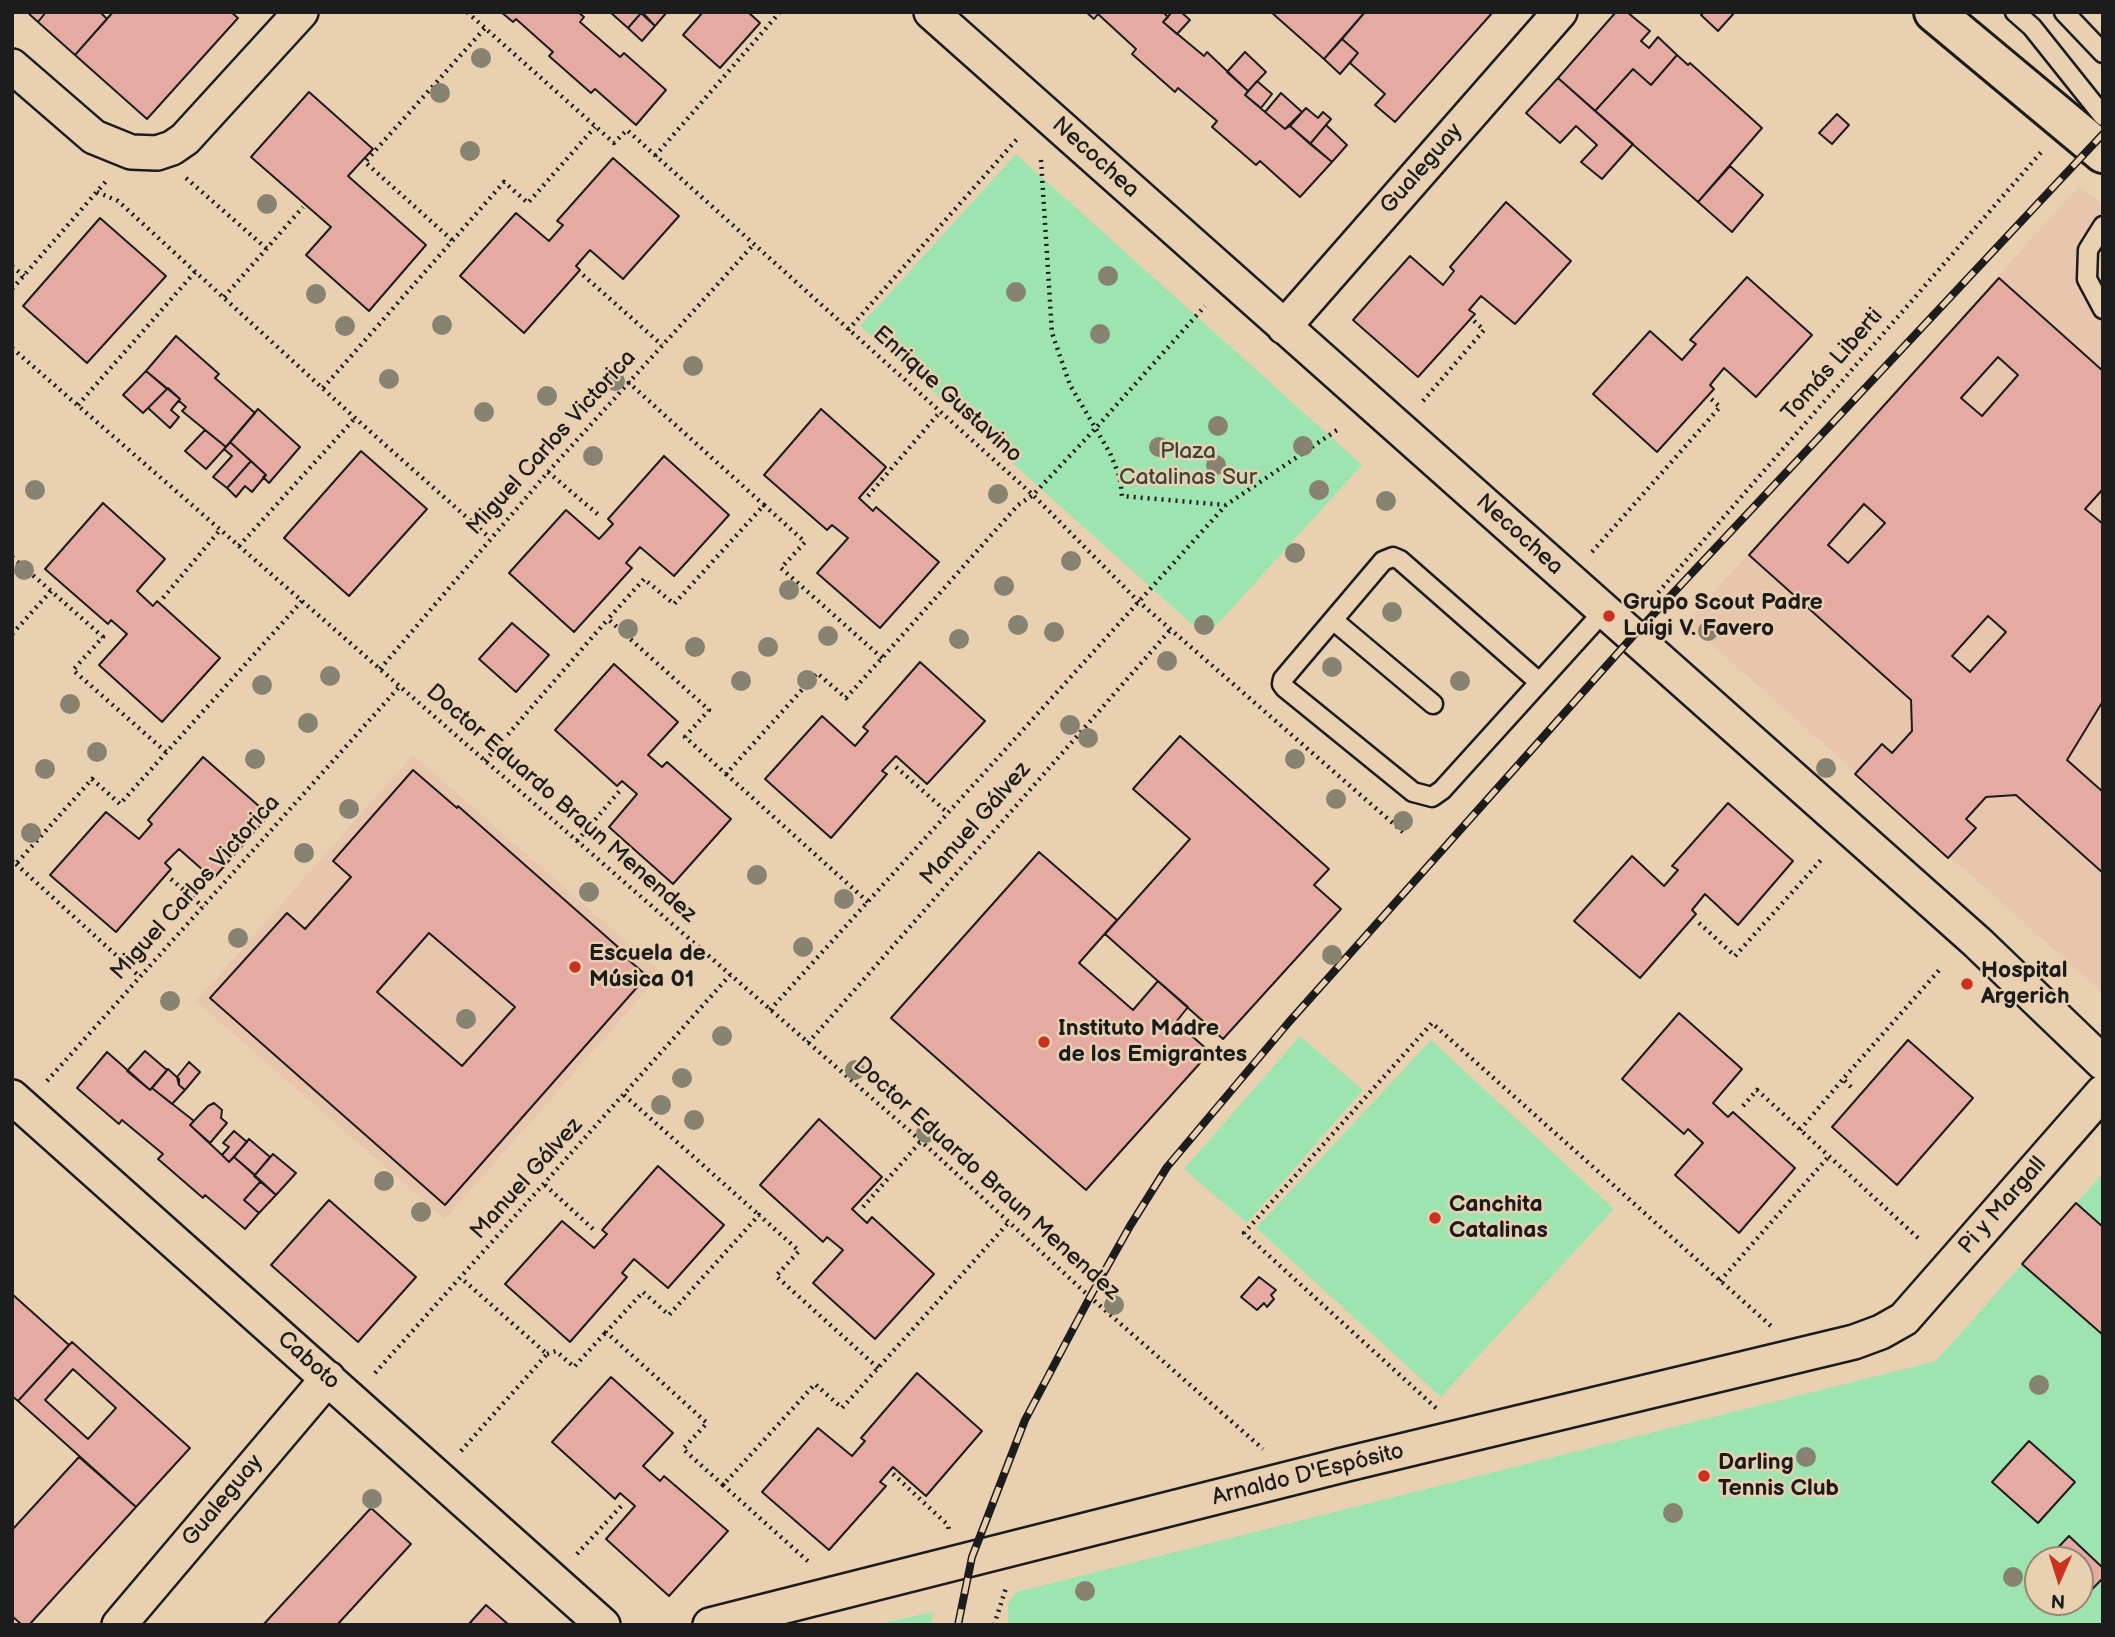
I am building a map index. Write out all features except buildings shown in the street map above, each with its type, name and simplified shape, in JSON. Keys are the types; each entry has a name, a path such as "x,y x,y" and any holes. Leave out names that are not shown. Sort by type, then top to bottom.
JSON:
{"main road":[{"path":"1934,12 2085,119 2103,153"}],"street":[{"path":"12,66 87,133 113,146 144,152 172,148 185,139 301,12"},
{"name":"Necochea","path":"931,12 1990,954 2103,1063"},
{"name":"Gualeguay","path":"1284,327 1560,12"},
{"name":"Pi y Margall","path":"1904,1320 2103,1092"},
{"name":"Caboto","path":"12,1097 603,1625"},
{"name":"Arnaldo D'Espósito","path":"710,1625 1343,1465 1854,1342 1904,1320"},
{"name":"Gualeguay","path":"119,1625 328,1378"}],"lane":[{"path":"2015,12 2032,27 2085,119"},
{"path":"2064,12 2103,53"},
{"path":"2103,226 2088,250 2087,279 2103,309"},
{"path":"1539,682 1393,556 1383,561 1283,679 1282,684 1413,792 1432,797 1442,790 1539,682 1615,620"},
{"path":"1334,620 1433,704"}],"path":[{"name":"Enrique Gustavino","path":"467,12 614,144 627,130 1033,495 1138,601 1403,832"},
{"path":"655,156 780,12"},
{"path":"452,240 365,162 485,28"},
{"name":"Tomás Liberti","path":"1615,620 2085,119"},
{"path":"323,388 504,182 528,203 595,127"},
{"path":"848,330 1017,139"},
{"path":"12,289 97,192 144,152 267,249"},
{"path":"1041,160 1052,332 1070,385 1110,453 1120,478 1122,496 1226,505"},
{"path":"97,192 118,201 490,538"},
{"path":"224,297 303,207"},
{"name":"Miguel Carlos Victorica","path":"380,669 548,472 754,244"},
{"path":"12,265 24,276"},
{"path":"78,405 195,272"},
{"path":"583,275 662,345"},
{"path":"726,774 817,673 846,698 1018,505 1033,495 1205,306"},
{"path":"1399,428 1484,330 1474,321"},
{"name":"Doctor Eduardo Braun Menendez","path":"12,348 921,1141 1090,1297 1272,1457"},
{"path":"628,382 805,542 781,568 882,658"},
{"path":"1569,579 1720,407 1710,398"},
{"path":"868,496 939,413"},
{"path":"239,546 355,418"},
{"path":"770,1010 1226,505 1340,428"},
{"path":"548,472 601,517"},
{"path":"485,761 644,579 674,604 764,505"},
{"path":"163,598 220,530"},
{"path":"12,557 103,637 73,670 166,752"},
{"path":"12,635 51,591"},
{"path":"140,977 14,862 92,779 120,804 302,601"},
{"path":"608,619 709,710 685,737 867,902"},
{"name":"Manuel Gálvez","path":"808,1042 1171,629"},
{"name":"Miguel Carlos Victorica","path":"47,1081 400,686"},
{"path":"896,767 948,813"},
{"path":"577,841 622,788"},
{"path":"1699,923 1735,956 1822,859"},
{"path":"171,879 203,906"},
{"path":"1800,1130 1942,967"},
{"name":"Manuel Gálvez","path":"375,1373 730,975"},
{"path":"1445,1416 1244,1233 1432,1023 1780,1334"},
{"path":"1843,1079 1851,1087"},
{"path":"1744,1106 1757,1090 1918,1238"},
{"path":"624,1095 799,1251 776,1276 878,1368"},
{"path":"863,1207 921,1141"},
{"path":"1720,1281 1829,1156"},
{"path":"545,1185 593,1230"},
{"path":"461,1451 547,1354 556,1351 574,1367 643,1292 669,1315 759,1215"},
{"path":"723,1485 815,1384 842,1408 1009,1222"},
{"path":"461,1278 547,1354"},
{"path":"606,1332 707,1423 683,1449 819,1571"},
{"path":"893,1474 948,1525 950,1539"},
{"path":"577,1555 624,1503"}],"shaded area":[{"path":"2079,186 2103,206 2103,993 1687,622"},
{"path":"413,755 662,973 445,1219 196,1001"}],"green space":[{"name":"Plaza Catalinas Sur","path":"1016,154 1362,465 1206,637 860,326"},
{"path":"1300,1036 1363,1090 1247,1223 1184,1169"},
{"name":"Canchita Catalinas","path":"1431,1040 1614,1209 1441,1397 1256,1228"},
{"name":"Darling Tennis Club","path":"2103,1173 2103,1625 1008,1625 1008,1604 1016,1592 1936,1361"},
{"path":"933,1612 931,1625 876,1625 887,1622"}],"railway":[{"path":"958,1625 972,1557 1025,1420 1090,1297 1167,1167 1289,1022 1633,636 2103,134"}],"place":[{"name":"Grupo Scout Padre Luigi V. Favero","path":"1609,616"},
{"name":"Escuela de Música 01","path":"575,967"},
{"name":"Hospital Argerich","path":"1967,984"},
{"name":"Instituto Madre de los Emigrantes","path":"1044,1042"},
{"name":"Canchita Catalinas","path":"1435,1218"},
{"name":"Darling Tennis Club","path":"1704,1476"}]}
